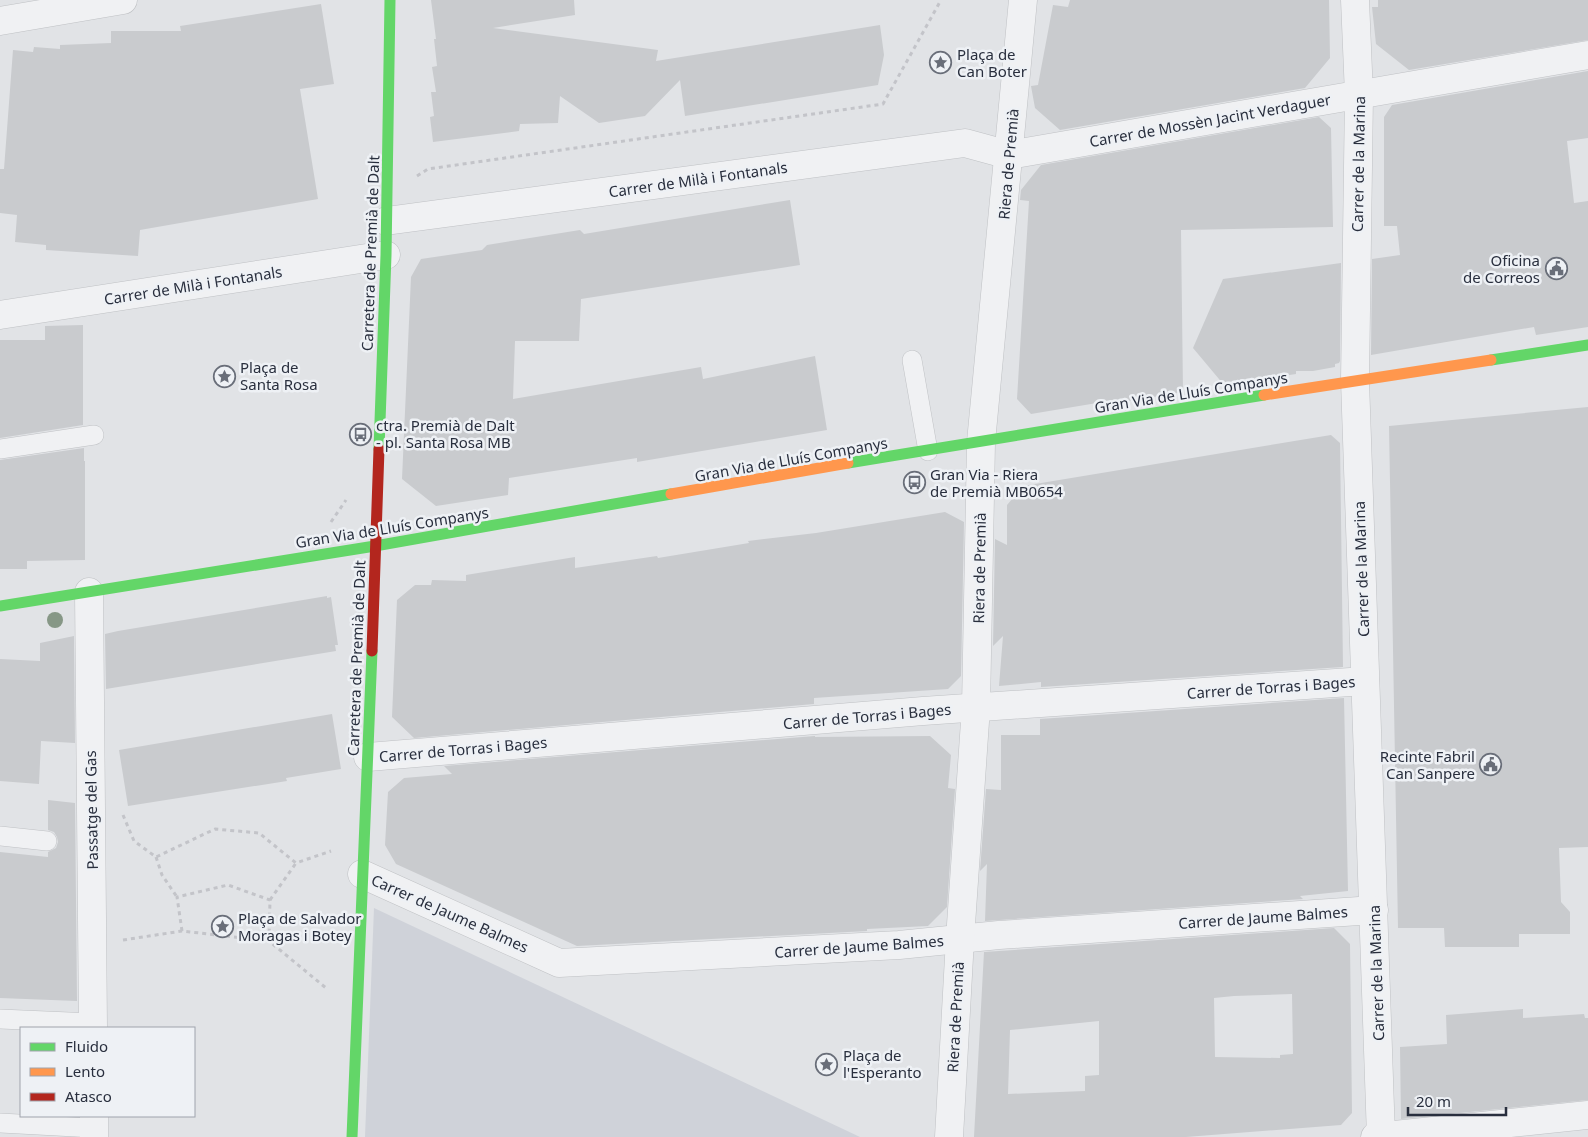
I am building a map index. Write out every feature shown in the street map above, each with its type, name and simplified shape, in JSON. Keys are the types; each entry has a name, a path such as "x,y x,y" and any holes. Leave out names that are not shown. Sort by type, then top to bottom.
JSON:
{"street":[{"path":"0,21 123,0"},
{"name":"Carretera de Premià de Dalt","path":"352,1137 386,255 390,0"},
{"name":"Riera de Premià","path":"949,1137 976,707 981,442 1023,0"},
{"name":"Carrer de la Marina","path":"1355,0 1359,94 1355,380 1381,1137"},
{"name":"Carrer de Mossèn Jacint Verdaguer","path":"1009,155 1588,55"},
{"name":"Carrer de Milà i Fontanals","path":"386,222 966,143 1009,155"},
{"name":"Carrer de Milà i Fontanals","path":"0,315 386,255"},
{"name":"Gran Via de Lluís Companys","path":"0,606 375,546 1355,380 1588,345"},
{"name":"Passatge del Gas","path":"89,592 93,1026"},
{"name":"Carrer de Torras i Bages","path":"368,757 976,707 1365,681"},
{"name":"Carrer de Jaume Balmes","path":"362,874 559,963 900,945 960,939 1374,910"},
{"path":"1375,1137 1588,1116"}],"lane":[{"path":"912,360 928,451"},
{"path":"0,450 94,435"},
{"path":"0,836 47,841"},
{"path":"0,1019 93,1026"},
{"path":"0,1124 94,1127"}],"path":[{"path":"419,175 428,169 883,104 941,0"},
{"path":"329,525 349,496"},
{"path":"123,815 134,841 156,856 162,875 177,897 182,931"},
{"path":"156,856 215,829 259,833 296,863"},
{"path":"269,941 270,900 296,863 331,851"},
{"path":"177,897 228,885 270,900"},
{"path":"123,940 182,931 269,941 329,990"}],"shaded area":[{"path":"374,908 860,1137 365,1137"}],"building":[{"path":"431,0 574,0 575,15 493,28 658,50 656,61 880,25 884,55 878,85 685,116 680,80 645,116 599,123 560,96 558,123 520,124 519,131 433,142 430,117 434,116 431,92 436,92 432,67 437,66"},
{"path":"1070,0 1329,0 1330,58 1305,88 1060,130 1035,108 1031,86 1038,85 1053,5 1068,7"},
{"path":"1378,0 1588,0 1588,40 1409,70 1376,44 1372,7 1378,7"},
{"path":"321,4 334,84 300,89 318,199 140,230 138,256 46,250 46,245 15,242 17,215 0,213 0,169 4,169 13,50 33,52 34,47 60,49 60,45 111,43 111,31 181,31 180,26"},
{"path":"1588,71 1588,138 1567,141 1574,203 1588,201 1588,327 1536,335 1534,327 1371,355 1372,259 1400,255 1397,226 1384,226 1384,117 1392,105"},
{"path":"1319,117 1331,128 1333,227 1181,230 1183,392 1111,404 1109,401 1031,414 1017,399 1029,201 1020,200 1021,190 1041,165"},
{"path":"790,200 800,265 581,299 579,341 515,341 513,399 701,367 703,379 815,356 827,430 637,462 637,458 509,478 508,495 436,506 402,479 411,277 421,259 482,250 487,245 580,230 584,234"},
{"path":"1341,263 1340,361 1335,364 1335,367 1313,371 1296,371 1296,374 1261,377 1260,380 1224,385 1193,348 1223,279"},
{"path":"83,325 83,425 0,438 0,340 45,340 45,326"},
{"name":"Recinte Fabril Can Sanpere","path":"1588,407 1588,847 1559,848 1561,902 1570,912 1570,934 1519,934 1519,947 1445,947 1444,928 1398,928 1389,426"},
{"path":"1331,435 1340,443 1343,667 1041,687 1041,682 999,686 1003,636 993,646 995,539 1007,545 1007,505 1023,486"},
{"path":"84,448 85,560 27,561 27,569 0,569 0,460"},
{"path":"945,512 964,522 961,676 948,689 814,698 814,704 414,738 392,717 397,600 415,585 431,585 432,580 466,581 466,575 575,557 575,568 657,556 658,558 749,543 748,541 816,533"},
{"path":"327,596 327,598 331,597 338,645 335,645 336,651 106,689 105,634"},
{"path":"74,636 75,743 41,741 39,784 0,781 0,659 40,661 40,643"},
{"path":"1344,698 1348,891 1300,896 1303,899 985,921 987,864 980,871 986,789 1001,790 1001,735 1040,735 1040,719"},
{"path":"332,714 341,769 286,778 287,781 128,806 119,750"},
{"path":"815,736 930,736 951,755 948,788 955,789 947,907 928,926 867,929 867,931 577,946 396,864 385,845 388,792 404,778 452,774 444,766"},
{"path":"48,800 75,803 77,1001 0,998 0,852 48,857 48,852 56,848 58,842 54,832 48,830"},
{"path":"1334,928 1350,944 1352,1113 1341,1125 1186,1137 974,1137 984,952","holes":["1292,994 1293,1054 1280,1055 1280,1058 1215,1057 1214,998","1099,1021 1099,1075 1085,1076 1085,1091 1008,1094 1010,1030"]},
{"path":"1523,1009 1523,1018 1584,1014 1585,1018 1588,1018 1588,1100 1401,1119 1400,1047 1447,1044 1446,1015"}],"traffic: fast":[{"path":"379,449 386,255 390,0"},
{"path":"1491,360 1588,345"},
{"path":"848,463 1264,395"},
{"path":"0,606 375,546 671,494"},
{"path":"352,1137 372,651"}],"traffic: slow":[{"path":"1264,395 1491,360"},
{"path":"671,494 848,463"}],"traffic: jam":[{"path":"372,651 379,449"}],"place":[{"name":"Plaça de Can Boter","path":"941,63"},
{"name":"Oficina de Correos","path":"1556,269"},
{"name":"Plaça de Santa Rosa","path":"224,376"},
{"name":"ctra. Premià de Dalt - pl. Santa Rosa MB","path":"360,434"},
{"name":"Gran Via - Riera de Premià MB0654","path":"914,483"},
{"name":"Recinte Fabril Can Sanpere","path":"1491,765"},
{"name":"Plaça de Salvador Moragas i Botey","path":"222,927"},
{"name":"Plaça de l'Esperanto","path":"827,1064"}]}
